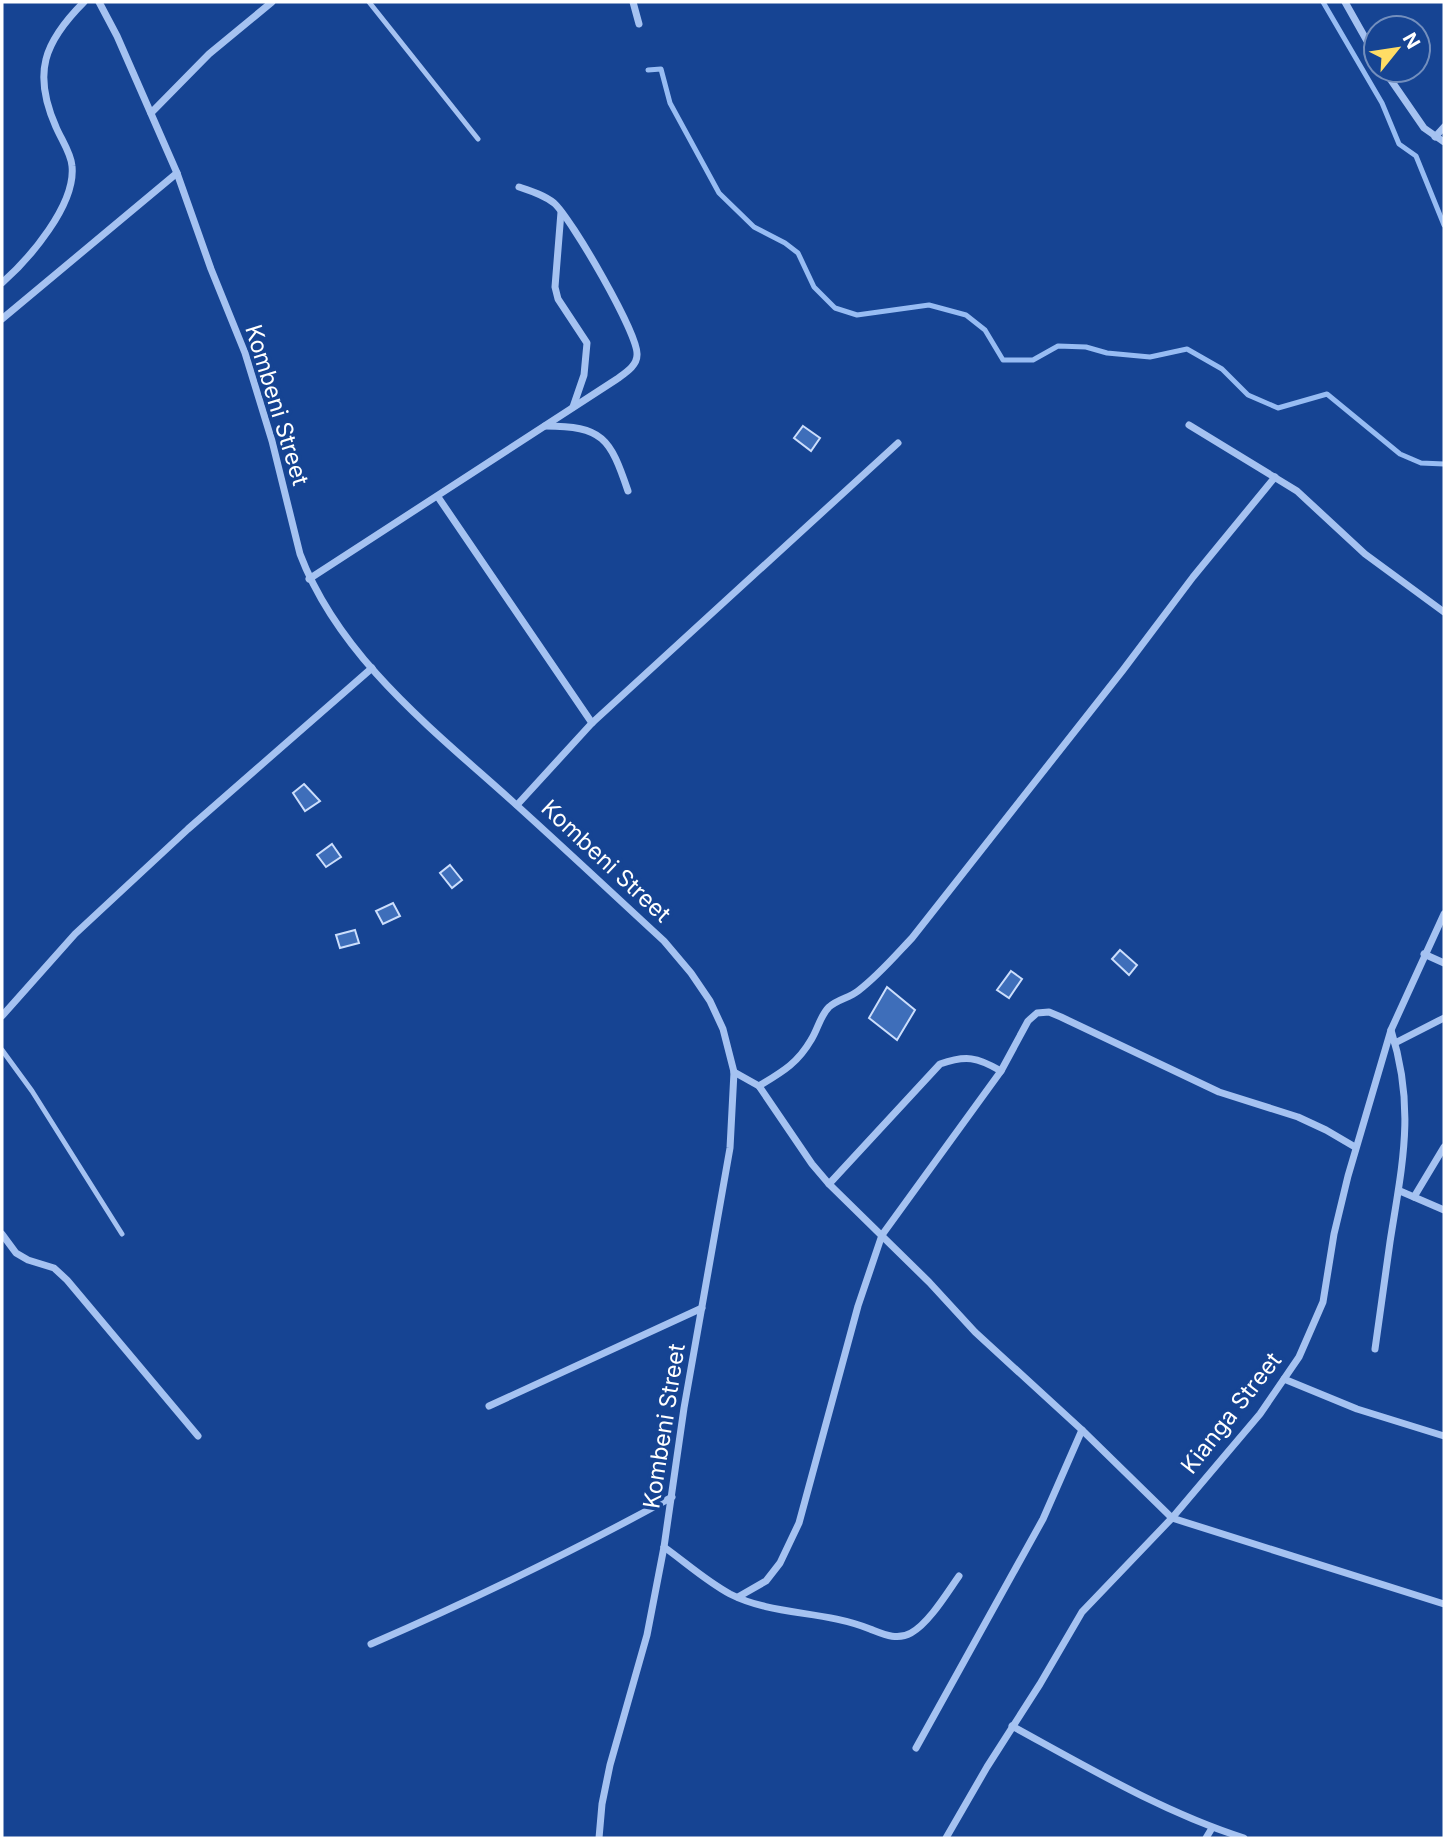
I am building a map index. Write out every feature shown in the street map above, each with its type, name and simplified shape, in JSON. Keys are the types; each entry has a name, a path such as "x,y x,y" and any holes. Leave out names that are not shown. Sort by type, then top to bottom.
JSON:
{"street":[{"path":"2,283 24,264 45,239 70,187 72,166 43,94 44,66 53,38 84,2"},
{"name":"Kombeni Street","path":"99,2 177,173 258,393 296,541 309,579 341,632 428,726 664,941 691,972 710,1001 723,1029 734,1072 730,1148 647,1635 610,1765 598,1838"},
{"path":"151,113 209,54 272,2"},
{"path":"633,2 639,24"},
{"path":"1345,2 1362,32"},
{"path":"1393,84 1414,115 1435,137 1444,142"},
{"path":"1435,137 1444,127"},
{"path":"2,320 177,173"},
{"path":"309,579 438,497 617,379 634,365 638,356 636,343 575,231 553,202 519,187"},
{"path":"561,211 555,287 558,299 587,343 584,375 573,407"},
{"path":"1189,425 1297,491 1365,554 1444,612"},
{"path":"544,426 583,428 596,434 608,445 618,462 628,491"},
{"path":"517,806 592,723 898,443"},
{"path":"759,1086 792,1066 813,1038 823,1015 831,1006 855,993 881,971 912,938 1193,577 1275,477"},
{"path":"438,497 592,723"},
{"path":"2,1016 92,918 188,829 373,668"},
{"name":"Kianga Street","path":"946,1838 1082,1612 1172,1518 1261,1414 1299,1357 1323,1301 1334,1234 1355,1147 1391,1030 1444,914"},
{"path":"1424,954 1444,963"},
{"path":"738,1597 766,1581 779,1563 799,1523 858,1306 882,1235 1001,1071 1028,1021 1037,1013 1049,1012 1219,1092 1298,1117 1355,1147"},
{"path":"1395,1043 1444,1018"},
{"path":"1375,1349 1404,1159 1405,1084 1391,1030"},
{"path":"829,1184 940,1064 957,1058 973,1058 1001,1071"},
{"path":"734,1072 759,1086 812,1164 829,1184 975,1332 1082,1430 1172,1518 1444,1604"},
{"path":"1414,1197 1444,1147"},
{"path":"1400,1191 1444,1210"},
{"path":"2,1234 16,1253 27,1260 54,1268 67,1280 198,1436"},
{"path":"489,1406 588,1358 702,1308"},
{"path":"1284,1379 1357,1409 1444,1436"},
{"path":"916,1748 1043,1519 1082,1430"},
{"path":"372,1644 582,1547 672,1497"},
{"path":"664,1546 708,1580 738,1597 768,1608 844,1619 885,1635 899,1637 911,1633 924,1621 959,1576"},
{"path":"1012,1726 1082,1765 1212,1828 1244,1838"},
{"path":"1206,1838 1212,1828"}],"lane":[{"path":"369,2 478,139"},
{"path":"2,1050 32,1091 122,1234"}],"building":[{"path":"803,426 820,438 811,451 794,438"},
{"path":"304,784 320,801 305,811 293,793"},
{"path":"332,844 341,857 326,867 317,855"},
{"path":"450,865 462,880 452,888 440,873"},
{"path":"393,903 400,916 383,924 376,911"},
{"path":"355,930 359,943 340,948 336,935"},
{"path":"1120,950 1137,965 1129,975 1112,959"},
{"path":"1011,971 1022,979 1009,998 997,990"},
{"path":"887,987 915,1010 897,1040 869,1018"}],"waterway":[{"path":"1323,2 1382,103 1399,144 1416,156 1444,225"},
{"path":"648,70 661,69 670,103 719,193 754,227 798,253 814,287 835,308 857,315 929,305 966,315 985,330 1003,360 1033,360 1058,346 1086,347 1107,353 1150,357 1187,349 1222,369 1248,395 1278,408 1327,394 1400,454 1421,463 1444,464"}]}
